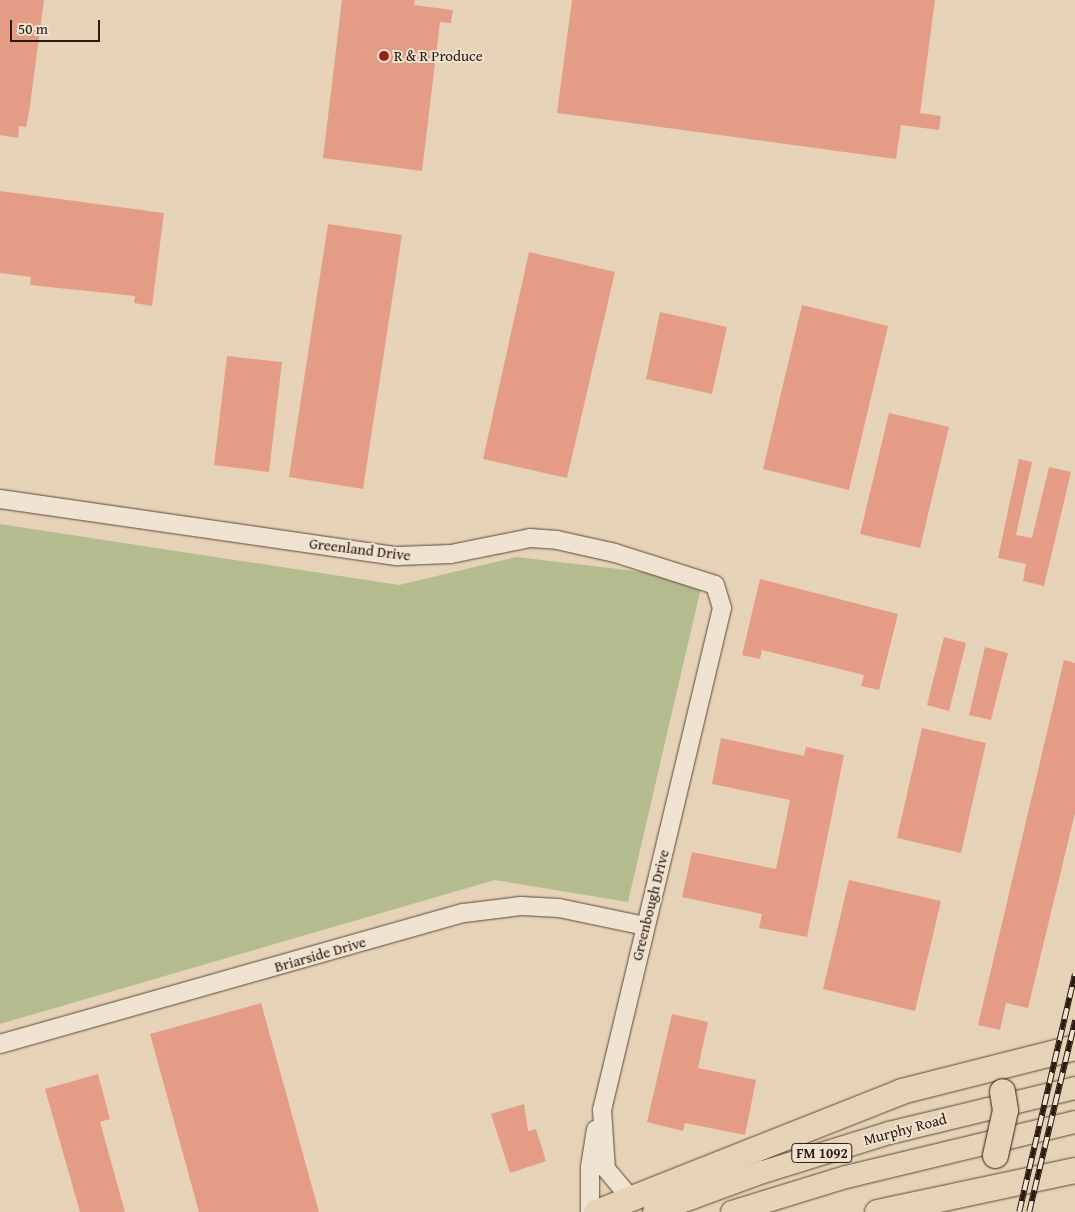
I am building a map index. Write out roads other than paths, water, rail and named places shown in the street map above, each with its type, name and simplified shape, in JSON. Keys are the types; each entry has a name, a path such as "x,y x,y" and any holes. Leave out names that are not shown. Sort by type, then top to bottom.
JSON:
{"highway":[{"path":"596,1212 900,1091 1075,1047"},
{"path":"960,1197 985,1179 995,1156 1005,1110 1002,1091 976,1072"},
{"path":"877,1212 960,1197 1075,1170"},
{"path":"1048,1176 1075,1184"}],"main road":[{"name":"Murphy Road","path":"654,1212 762,1172 888,1133 1075,1088"},
{"path":"732,1212 846,1177 1075,1122"}],"street":[{"name":"Greenland Drive","path":"0,499 398,556 451,554 530,538 624,556 703,579 721,594 699,701"},
{"name":"Greenbough Drive","path":"590,1212 593,1138 602,1110 699,701"},
{"name":"Briarside Drive","path":"0,1044 464,913 521,906 559,908 645,926"},
{"name":"Greenbough Drive","path":"602,1110 606,1169 631,1199"}],"railway":[{"path":"1019,1212 1075,974"},
{"path":"1029,1212 1075,1020"}],"place":[{"name":"R & R Produce","path":"384,56"}]}
